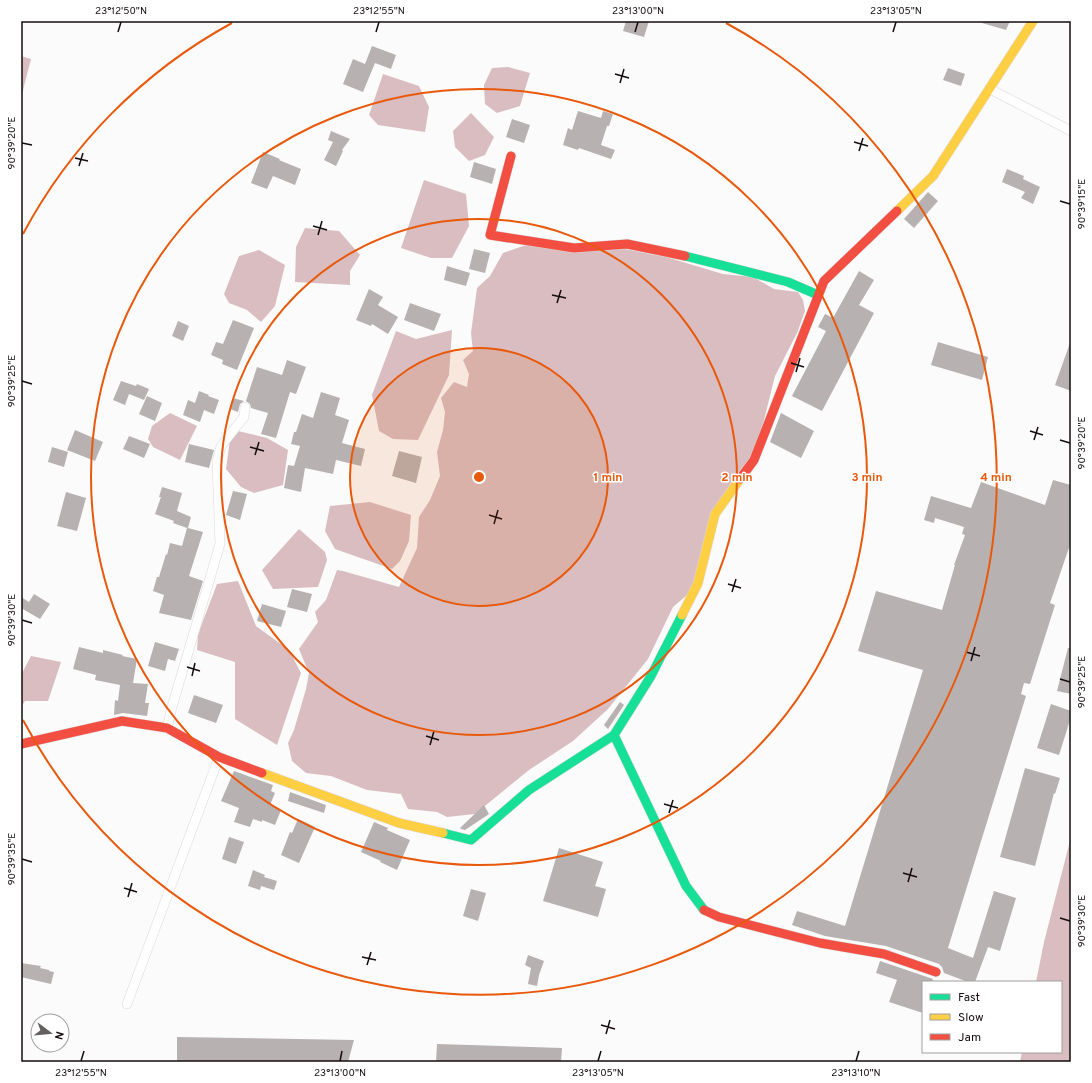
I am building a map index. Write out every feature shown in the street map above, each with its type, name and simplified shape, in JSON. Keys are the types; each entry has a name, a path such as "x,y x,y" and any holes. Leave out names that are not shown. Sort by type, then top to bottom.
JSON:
{"street":[{"path":"21,744 122,721 167,728 219,757 399,823 471,840 529,790 614,735 651,676 698,583 716,514 754,460 824,281 933,176 1033,21"},
{"path":"990,89 1071,131"},
{"path":"511,156 490,235 574,248 627,244 674,253 788,282 818,295"},
{"path":"167,728 220,544 218,462 221,446 244,417 245,407"},
{"path":"614,735 686,886 704,910 719,917 820,943 884,954 936,972"},
{"path":"127,1004 219,757"}],"shaded area":[{"path":"21,56 31,59 22,94 21,94"},
{"path":"508,67 530,73 520,106 497,113 485,104 484,85 492,68"},
{"path":"383,74 419,86 429,107 425,132 378,125 369,115"},
{"path":"471,113 494,137 485,155 469,161 455,147 453,131"},
{"path":"424,180 466,194 469,226 452,258 431,258 401,248"},
{"path":"305,228 339,231 360,255 350,271 350,285 295,282 296,247"},
{"path":"526,245 620,248 666,257 723,274 753,277 774,289 798,292 803,300 805,311 797,333 775,376 754,460 712,517 700,584 673,607 648,659 608,709 573,741 529,770 475,814 447,817 437,812 408,809 401,794 367,790 331,776 306,773 292,761 288,743 294,730 309,673 299,649 318,622 315,612 326,600 337,570 399,587 417,548 419,517 430,500 440,476 437,452 443,430 445,412 441,398 454,382 467,387 469,374 463,360 473,351 471,333 477,288 490,276 503,253"},
{"path":"259,250 285,265 275,306 261,322 247,310 229,303 224,294 239,256"},
{"path":"452,330 449,375 418,440 393,439 379,431 372,395 396,331 416,339"},
{"path":"170,413 197,426 180,460 153,447 148,439 152,426"},
{"path":"238,431 267,438 288,450 283,485 254,493 241,487 226,469 230,440"},
{"path":"370,502 411,515 409,541 400,561 392,569 335,549 325,531 330,506"},
{"path":"299,529 325,552 327,560 318,587 273,589 262,570"},
{"path":"238,581 256,626 289,650 301,673 277,745 235,719 235,662 197,650 198,634 217,584"},
{"path":"31,656 61,662 48,701 25,701 21,707 21,675"},
{"path":"1071,837 1071,1062 1020,1062 1022,1053 1062,1053 1062,981 1036,981 1044,942"}],"building":[{"path":"626,21 649,21 644,37 623,31"},
{"path":"983,21 1010,21 1006,30 982,23"},
{"path":"372,46 396,55 391,69 375,63 363,92 343,84 353,59 365,64"},
{"path":"948,68 965,74 961,86 943,80"},
{"path":"578,111 601,118 603,111 613,114 609,126 607,126 601,145 615,150 611,159 579,148 578,150 563,145 568,128 572,130"},
{"path":"512,119 530,125 524,143 506,137"},
{"path":"331,131 350,139 342,150 343,151 336,166 324,160 333,142 328,140"},
{"path":"263,152 301,169 295,185 273,176 267,189 251,183"},
{"path":"474,162 496,169 492,184 470,177"},
{"path":"1007,169 1024,176 1023,179 1040,187 1033,204 1021,198 1025,192 1002,182"},
{"path":"928,192 938,201 914,228 904,219"},
{"path":"474,249 490,253 485,273 469,269"},
{"path":"447,266 470,273 466,286 444,280"},
{"path":"859,271 874,280 859,305 874,313 822,411 792,396 826,331 818,327 825,314 833,318"},
{"path":"369,289 383,297 378,305 398,317 388,334 372,324 371,326 356,320"},
{"path":"410,303 441,314 434,331 404,320"},
{"path":"233,320 254,328 237,370 222,364 223,360 211,355 216,342 223,344"},
{"path":"178,321 189,326 183,341 172,336"},
{"path":"938,342 988,357 982,380 931,365"},
{"path":"1071,343 1071,391 1055,385"},
{"path":"287,360 306,367 296,394 290,392 276,438 261,434 268,413 251,408 250,404 246,401 257,367 282,375"},
{"path":"121,381 136,386 137,384 149,389 144,400 129,394 125,405 113,400"},
{"path":"199,391 219,400 214,414 204,410 200,422 183,415 188,400 195,403"},
{"path":"321,392 340,398 335,415 349,420 342,443 365,449 361,466 336,460 333,474 305,468 301,492 284,488 288,465 294,466 300,446 291,444 294,432 296,432 302,414 313,418"},
{"path":"147,396 162,403 155,421 139,414"},
{"path":"233,398 244,401 240,404 238,412 230,409"},
{"path":"781,413 814,431 801,458 770,442"},
{"path":"75,430 103,442 95,461 67,450"},
{"path":"129,436 150,444 144,458 123,449"},
{"path":"189,444 214,450 209,468 185,462"},
{"path":"52,447 68,452 64,467 48,462"},
{"path":"399,451 422,457 416,483 392,476"},
{"path":"1053,480 1071,485 1071,542 1050,603 1055,605 1030,684 1024,683 1021,694 1026,696 948,948 973,958 994,891 1016,898 1000,951 988,947 975,981 965,981 944,973 939,964 886,946 825,936 792,925 797,911 845,926 923,670 858,651 876,591 942,610 954,565 965,535 962,534 964,527 935,518 934,523 924,520 931,496 971,508 981,482 1045,505"},
{"path":"162,487 182,493 177,511 191,517 188,528 203,532 189,576 203,581 191,620 159,613 164,595 153,591 170,543 182,546 187,528 173,523 174,521 155,514 161,497 159,497"},
{"path":"233,491 247,494 240,520 226,515"},
{"path":"66,492 86,498 77,531 57,526"},
{"path":"292,589 312,594 307,612 287,607"},
{"path":"34,594 50,604 40,619 21,608 21,597 29,602"},
{"path":"262,604 286,611 281,627 257,621"},
{"path":"155,642 179,649 175,661 168,659 165,671 148,666"},
{"path":"79,647 103,653 103,650 137,659 133,683 148,684 145,703 149,703 147,716 123,713 114,715 115,700 118,701 120,685 95,680 96,675 73,669"},
{"path":"1068,648 1071,648 1071,694 1057,691"},
{"path":"194,695 223,705 216,723 188,713"},
{"path":"620,702 624,705 608,729 604,725"},
{"path":"1051,704 1071,711 1071,717 1059,755 1037,748"},
{"path":"1025,768 1060,778 1055,794 1054,793 1035,866 1000,857"},
{"path":"234,771 273,785 271,791 275,793 270,805 281,810 275,825 262,820 262,822 253,819 250,827 234,822 239,808 221,801"},
{"path":"290,792 326,805 324,813 288,801"},
{"path":"484,805 489,814 465,830 460,828"},
{"path":"298,819 315,827 299,863 281,855 290,832 292,833"},
{"path":"374,822 388,828 387,830 410,840 397,870 361,852"},
{"path":"229,837 244,842 236,864 222,859"},
{"path":"559,848 603,862 595,886 606,889 598,917 543,901"},
{"path":"253,870 265,875 264,877 277,881 274,890 261,886 260,890 248,886"},
{"path":"471,889 486,893 478,921 463,916"},
{"path":"528,955 544,961 537,986 528,984 531,968 525,965"},
{"path":"880,961 933,979 932,981 922,981 922,1013 889,1002 897,980 876,973"},
{"path":"21,963 41,966 40,968 54,972 51,984 21,977"},
{"path":"177,1037 354,1040 348,1062 177,1062"},
{"path":"437,1044 562,1048 561,1062 436,1062"}],"traffic: fast":[{"path":"685,256 788,282 818,295"},
{"path":"443,833 471,840 529,790 614,735 651,676 682,615"},
{"path":"614,735 686,886 704,910"}],"traffic: slow":[{"path":"897,211 933,176 1033,21"},
{"path":"682,615 698,583 715,514 740,479"},
{"path":"262,773 399,823 443,833"}],"traffic: jam":[{"path":"511,156 490,235 574,248 627,244 685,256"},
{"path":"740,479 754,460 824,281 897,211"},
{"path":"21,744 122,721 167,728 219,757 262,773"},
{"path":"704,910 719,917 820,943 884,954 936,972"}]}
